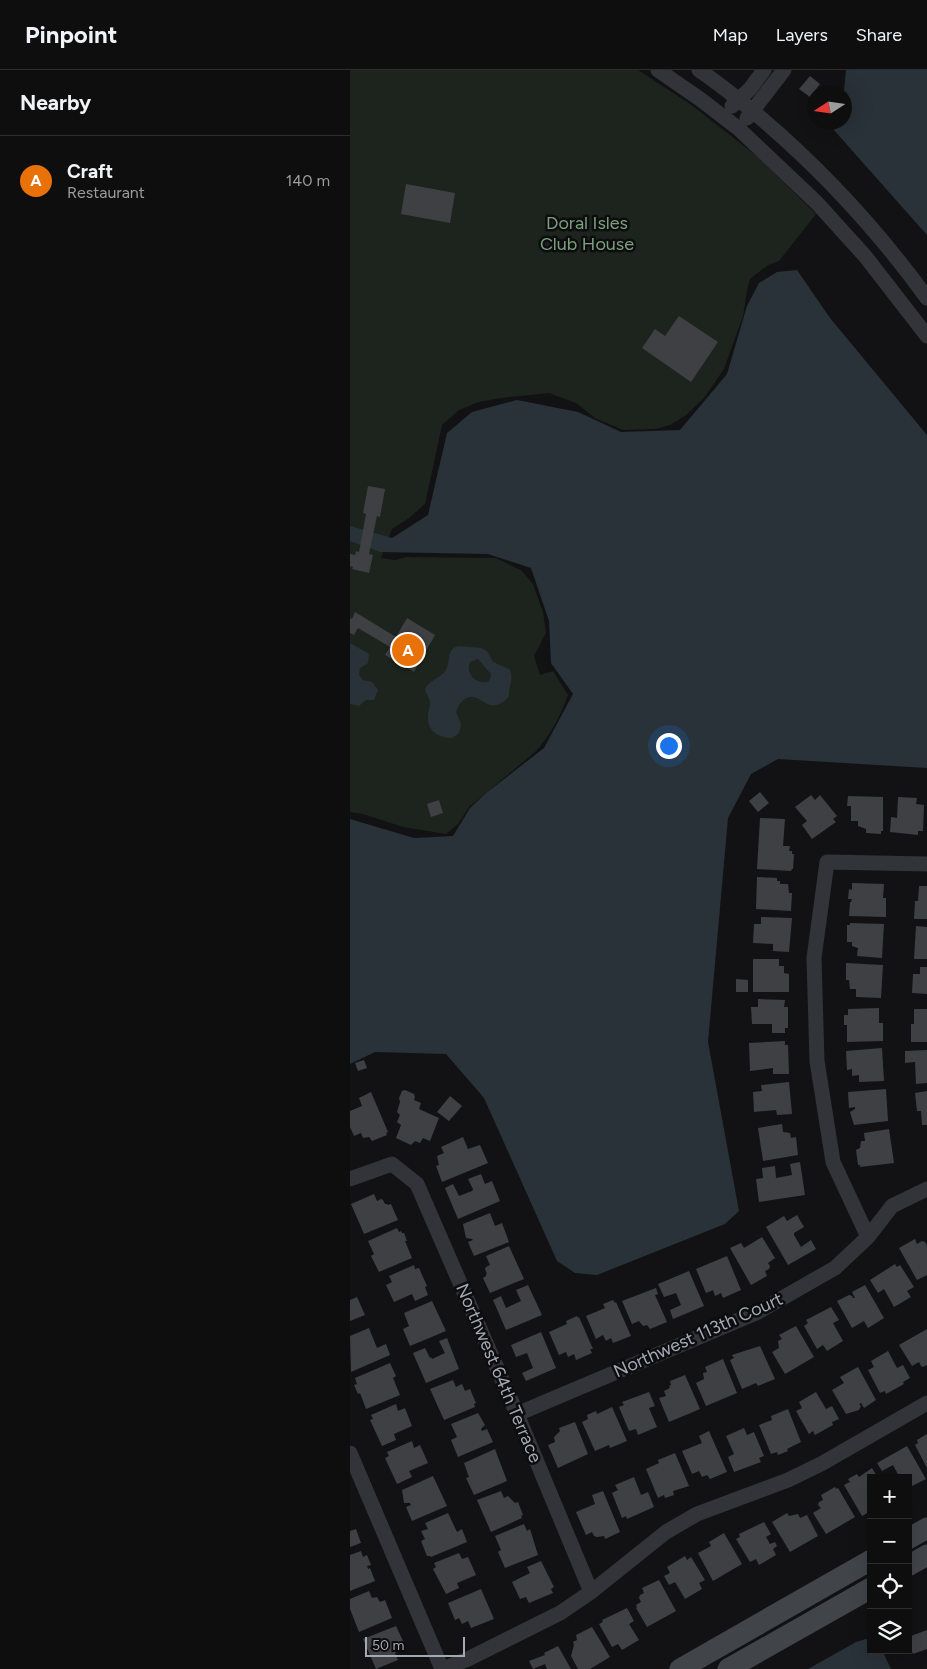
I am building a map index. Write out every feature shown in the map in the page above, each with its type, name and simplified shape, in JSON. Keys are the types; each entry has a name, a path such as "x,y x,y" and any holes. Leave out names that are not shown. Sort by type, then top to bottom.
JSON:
{"street":[{"path":"658,70 739,129 789,175 921,316 927,336"},
{"path":"699,70 739,100 800,153 857,211 927,298"},
{"path":"721,115 750,89 764,70"},
{"path":"739,129 784,70"},
{"path":"868,1237 832,1162 817,1061 814,958 827,862 927,864"},
{"name":"Northwest 64th Terrace","path":"350,1180 392,1164 417,1184 517,1414 591,1592"},
{"name":"Northwest 113th Court","path":"517,1414 758,1312 835,1268 868,1237 892,1206 927,1189"},
{"path":"350,1453 443,1669 468,1659 560,1613 591,1592 666,1532 697,1514 788,1480 821,1464 927,1403"},
{"path":"911,1564 927,1555 918,1533"},
{"path":"680,1669 867,1562"},
{"path":"728,1669 867,1590"}],"green space":[{"name":"Doral Isles Club House","path":"350,70 638,70 690,104 758,157 816,214 779,261 768,265 750,279 743,316 724,369 704,398 686,415 670,425 656,429 623,430 595,418 576,403 549,393 479,402 459,410 442,425 425,504 392,529 381,558 395,560 407,557 496,558 522,571 533,584 543,612 546,633 534,656 540,675 553,671 568,695 555,725 535,752 469,807 458,824 446,834 403,827 363,814 350,812"}],"shaded area":[{"path":"846,70 927,70 927,235 834,130 852,130 852,85 844,85"},
{"path":"797,270 830,318 927,435 927,768 778,759 751,774 728,818 708,1042 739,1211 725,1224 597,1275 575,1273 557,1261 484,1098 446,1054 375,1052 350,1064 350,819 414,838 453,836 470,808 486,793 544,748 573,694 551,663 549,621 531,568 488,554 380,552 350,541 350,526 392,538 428,515 447,433 472,412 517,400 578,412 621,432 680,430 727,374 747,306 759,283 777,272"},
{"path":"350,643 369,654 368,663 360,668 359,675 363,680 372,682 378,690 374,700 366,700 359,706 350,704"},
{"path":"458,646 481,648 487,651 493,662 509,669 511,679 509,696 501,703 491,705 470,697 466,698 459,705 456,712 461,724 459,733 452,738 438,735 432,730 428,721 430,702 425,689 446,670 450,653","holes":["478,659 491,674 488,682 476,680 470,674 470,662"]},
{"path":"867,1640 867,1654 884,1654 891,1669 808,1669 856,1642"}],"building":[{"path":"810,76 820,84 807,85 807,95 799,89"},
{"path":"406,184 455,193 450,223 401,214"},
{"path":"679,316 718,342 691,382 642,348 655,329 665,336"},
{"path":"368,486 385,489 380,517 377,516 369,554 373,555 369,573 352,569 353,567 350,566 350,554 355,555 356,551 359,552 366,514 363,513"},
{"path":"355,612 396,637 407,618 435,635 414,672 385,655 390,647 358,628 354,635 350,633 350,618 352,619"},
{"path":"760,792 769,803 758,812 749,801"},
{"path":"811,795 815,800 820,795 837,816 833,819 836,822 812,839 802,825 807,821 795,807"},
{"path":"848,796 883,797 883,831 881,831 881,834 866,833 866,829 858,826 858,821 851,821 851,806 847,806"},
{"path":"898,797 917,798 916,804 924,805 923,831 918,831 918,835 890,832 891,817 897,818"},
{"path":"439,800 443,813 431,817 427,804"},
{"path":"760,818 785,819 783,846 790,846 789,851 792,851 792,854 794,854 793,869 791,871 757,869"},
{"path":"757,877 777,878 780,884 788,884 789,893 792,893 791,911 756,909"},
{"path":"852,883 884,884 883,898 886,898 886,917 849,916 852,899 848,899 849,889 852,890"},
{"path":"919,886 927,886 927,919 914,919 915,901 918,901"},
{"path":"761,917 792,918 789,952 773,951 773,944 753,943 754,924 761,924"},
{"path":"850,923 884,924 882,958 857,956 858,948 852,946 852,942 847,942 847,925 850,925"},
{"path":"916,926 927,927 927,959 914,959"},
{"path":"753,959 779,959 779,966 784,966 784,973 789,974 789,992 753,992"},
{"path":"846,963 883,965 881,998 856,997 856,989 850,989 849,980 846,980"},
{"path":"920,967 927,967 927,994 912,993 913,974 920,974"},
{"path":"736,979 748,980 748,992 736,992"},
{"path":"758,999 785,1000 784,1007 788,1007 788,1028 785,1028 785,1033 772,1033 772,1024 752,1024 751,1007 758,1007"},
{"path":"879,1008 879,1023 883,1023 883,1041 847,1042 847,1025 844,1025 844,1015 848,1015 848,1009"},
{"path":"914,1009 927,1009 927,1042 911,1042 911,1024 914,1024"},
{"path":"785,1041 785,1045 788,1045 789,1074 773,1074 773,1068 750,1071 749,1043"},
{"path":"882,1048 884,1081 859,1082 859,1075 852,1076 852,1069 847,1070 846,1051"},
{"path":"927,1050 927,1083 916,1084 915,1062 905,1063 905,1051"},
{"path":"364,1060 367,1068 358,1071 355,1063"},
{"path":"789,1082 792,1114 777,1115 776,1110 754,1112 753,1092 762,1091 761,1085"},
{"path":"886,1089 888,1121 854,1125 850,1112 855,1107 849,1108 848,1092"},
{"path":"405,1090 414,1094 414,1100 421,1103 419,1109 439,1118 430,1141 423,1138 420,1143 415,1141 411,1145 396,1138 401,1125 397,1122 400,1115 397,1112 400,1102 399,1098 402,1091"},
{"path":"927,1091 927,1125 922,1125 921,1111 917,1111 915,1093"},
{"path":"371,1092 388,1132 386,1133 387,1135 372,1141 369,1137 363,1138 361,1133 354,1136 350,1127 350,1111 362,1106 359,1098"},
{"path":"450,1096 462,1106 449,1121 437,1112"},
{"path":"782,1124 783,1132 790,1133 791,1138 796,1137 798,1155 763,1161 758,1128"},
{"path":"889,1129 894,1163 860,1167 856,1150 860,1148 861,1141 865,1141 864,1133"},
{"path":"463,1137 468,1149 480,1145 488,1163 442,1182 436,1166 439,1165 437,1156 444,1153 441,1147"},
{"path":"800,1162 805,1195 759,1202 756,1179 763,1178 762,1168 775,1166 776,1178 792,1175 790,1164"},
{"path":"481,1174 485,1184 492,1181 500,1201 458,1219 445,1188 453,1184 459,1196 472,1191 473,1189 468,1179"},
{"path":"374,1194 377,1201 381,1199 385,1204 391,1204 398,1220 364,1234 351,1204"},
{"path":"490,1213 495,1226 502,1223 509,1242 474,1256 468,1242 473,1240 466,1238 463,1224"},
{"path":"797,1215 804,1227 794,1233 794,1235 801,1247 811,1240 816,1249 788,1265 766,1227 784,1216 787,1221"},
{"path":"397,1228 399,1232 404,1233 412,1258 379,1272 371,1256 374,1254 368,1241"},
{"path":"762,1237 775,1258 768,1263 769,1269 765,1271 767,1276 751,1285 730,1248 741,1243 744,1248"},
{"path":"915,1239 917,1244 922,1241 927,1246 927,1275 917,1280 899,1248"},
{"path":"509,1246 524,1279 490,1293 483,1278 487,1274 486,1267 490,1265 486,1256"},
{"path":"727,1256 741,1290 723,1298 721,1293 715,1296 713,1290 706,1293 696,1269"},
{"path":"895,1264 897,1267 900,1265 914,1287 907,1291 911,1297 894,1307 884,1289 878,1293 870,1280"},
{"path":"414,1265 415,1269 419,1268 427,1286 425,1287 428,1295 415,1301 412,1294 394,1302 386,1285 392,1282 389,1276"},
{"path":"689,1271 704,1306 673,1319 670,1310 681,1305 676,1293 664,1297 658,1284"},
{"path":"528,1285 542,1315 506,1330 493,1300 501,1296 506,1308 521,1301 516,1290"},
{"path":"865,1285 884,1318 868,1328 864,1321 852,1328 837,1301 849,1295 855,1298 852,1292"},
{"path":"656,1288 658,1294 655,1295 667,1322 650,1329 647,1325 643,1326 639,1321 632,1324 622,1301"},
{"path":"357,1297 365,1315 350,1321 350,1300"},
{"path":"613,1300 616,1302 631,1336 613,1343 611,1338 606,1341 603,1335 596,1339 586,1316 605,1308 603,1304"},
{"path":"432,1301 446,1331 410,1346 403,1329 409,1326 404,1313"},
{"path":"831,1307 839,1320 833,1323 843,1341 827,1351 823,1345 817,1349 804,1326 808,1323 806,1320"},
{"path":"577,1316 593,1349 590,1349 592,1353 576,1360 574,1354 568,1357 566,1352 559,1355 549,1332 567,1324 566,1321"},
{"path":"796,1326 814,1357 785,1374 772,1352 779,1348 778,1341 782,1339 779,1335"},
{"path":"369,1328 377,1348 386,1344 390,1355 351,1372 350,1336"},
{"path":"927,1329 927,1365 923,1367 919,1362 912,1366 899,1345"},
{"path":"541,1332 556,1368 526,1381 522,1373 533,1368 527,1353 516,1357 511,1345"},
{"path":"447,1338 459,1369 426,1383 413,1353 425,1348 432,1359 445,1353 439,1341"},
{"path":"760,1346 775,1379 758,1386 756,1383 742,1389 730,1360 734,1358 732,1355"},
{"path":"888,1351 897,1368 903,1365 910,1378 903,1382 904,1384 886,1394 885,1391 880,1393 868,1370 874,1367 871,1361"},
{"path":"723,1359 737,1393 706,1406 696,1383 704,1379 703,1373 707,1372 705,1367"},
{"path":"390,1363 396,1376 393,1378 400,1395 366,1409 360,1393 358,1394 354,1385 357,1384 355,1378"},
{"path":"858,1367 876,1400 864,1408 861,1403 859,1404 861,1406 859,1410 846,1414 832,1390 844,1383 840,1377"},
{"path":"685,1375 700,1409 669,1422 659,1398 666,1396 664,1391 670,1388 670,1381"},
{"path":"453,1380 456,1387 462,1384 465,1391 470,1389 476,1403 474,1404 475,1407 444,1420 430,1389"},
{"path":"649,1392 655,1406 649,1408 657,1427 638,1435 636,1429 629,1431 619,1407 624,1405 622,1402"},
{"path":"816,1392 826,1409 832,1406 839,1419 832,1422 833,1425 815,1435 813,1431 809,1434 796,1411 802,1408 799,1402"},
{"path":"396,1404 398,1411 405,1408 412,1426 394,1434 396,1440 382,1446 370,1420 373,1419 371,1415"},
{"path":"612,1407 627,1441 610,1448 609,1445 595,1451 582,1422 588,1419 587,1415 596,1411 597,1414"},
{"path":"788,1409 801,1442 778,1455 777,1452 771,1454 759,1425 772,1420 771,1416"},
{"path":"478,1413 485,1425 481,1429 482,1431 487,1429 493,1442 458,1457 451,1440 457,1437 451,1424"},
{"path":"575,1422 588,1454 558,1468 548,1445 555,1442 554,1437 560,1431 559,1428"},
{"path":"744,1428 747,1435 754,1432 764,1456 759,1458 761,1462 734,1472 728,1457 734,1454 726,1436"},
{"path":"709,1431 727,1472 710,1479 707,1475 702,1477 699,1471 692,1474 682,1451 702,1443 699,1436"},
{"path":"927,1434 927,1468 915,1445 918,1443 917,1440"},
{"path":"412,1441 414,1448 420,1445 428,1463 409,1471 412,1477 397,1484 385,1458 389,1456 387,1452"},
{"path":"907,1446 926,1479 912,1486 912,1474 898,1474 893,1465 882,1471 877,1463"},
{"path":"495,1449 507,1481 474,1495 466,1478 469,1477 464,1463"},
{"path":"675,1453 689,1486 673,1491 674,1495 665,1498 664,1495 658,1498 646,1469 659,1463 658,1460"},
{"path":"872,1468 876,1474 867,1474 867,1513 862,1516 844,1485 850,1482 848,1479 857,1474 859,1477"},
{"path":"433,1476 447,1506 412,1521 406,1507 411,1505 410,1503 404,1503 402,1490"},
{"path":"634,1477 641,1495 648,1492 654,1507 627,1519 626,1516 622,1518 612,1493 618,1490 615,1485"},
{"path":"835,1487 836,1489 838,1488 855,1517 826,1534 813,1513 821,1508 818,1505 823,1500 821,1495"},
{"path":"501,1491 504,1498 508,1496 515,1503 518,1502 523,1515 521,1516 522,1518 491,1532 477,1500"},
{"path":"603,1491 620,1532 605,1539 604,1536 594,1536 592,1532 586,1535 576,1512 595,1504 592,1495"},
{"path":"448,1513 457,1532 462,1529 467,1542 431,1557 427,1556 421,1541 425,1539 421,1531 428,1529 425,1523"},
{"path":"787,1513 789,1516 798,1514 800,1518 807,1515 818,1536 790,1552 772,1522"},
{"path":"764,1522 771,1534 766,1537 770,1544 775,1542 777,1546 773,1549 776,1555 759,1565 756,1559 750,1562 736,1539 740,1537 739,1534"},
{"path":"524,1524 527,1531 530,1529 538,1555 505,1568 498,1552 501,1550 495,1536"},
{"path":"356,1529 361,1543 350,1547 350,1531"},
{"path":"724,1533 742,1564 713,1581 698,1553 711,1546 709,1542"},
{"path":"361,1551 363,1557 367,1555 371,1565 367,1566 368,1569 370,1568 375,1581 350,1591 350,1555"},
{"path":"459,1553 462,1559 468,1557 476,1575 457,1583 459,1588 446,1594 433,1569 436,1567 434,1563"},
{"path":"685,1556 687,1560 691,1557 705,1580 699,1583 702,1589 685,1599 675,1582 669,1585 664,1576 670,1573 667,1567"},
{"path":"541,1561 554,1587 551,1589 553,1593 529,1603 526,1597 520,1599 512,1582 530,1573 527,1567"},
{"path":"659,1580 676,1611 647,1627 636,1605 641,1602 640,1595 644,1593 642,1588"},
{"path":"481,1589 494,1619 471,1628 468,1621 462,1624 459,1618 455,1620 448,1603"},
{"path":"369,1591 372,1598 377,1597 380,1602 385,1600 392,1618 359,1632 350,1609 350,1599"},
{"path":"627,1608 634,1621 629,1624 639,1640 622,1650 618,1644 612,1647 599,1624 603,1622 602,1620"},
{"path":"396,1626 403,1641 400,1642 400,1651 395,1653 398,1660 376,1669 363,1639"},
{"path":"592,1627 610,1657 590,1669 578,1669 571,1656 573,1642 577,1640 576,1635"},
{"path":"927,1630 927,1649 913,1654 912,1636"},
{"path":"558,1646 571,1669 547,1669 545,1664 533,1669 529,1661 545,1655 544,1653"}],"place":[{"name":"Craft","path":"408,650"}]}
